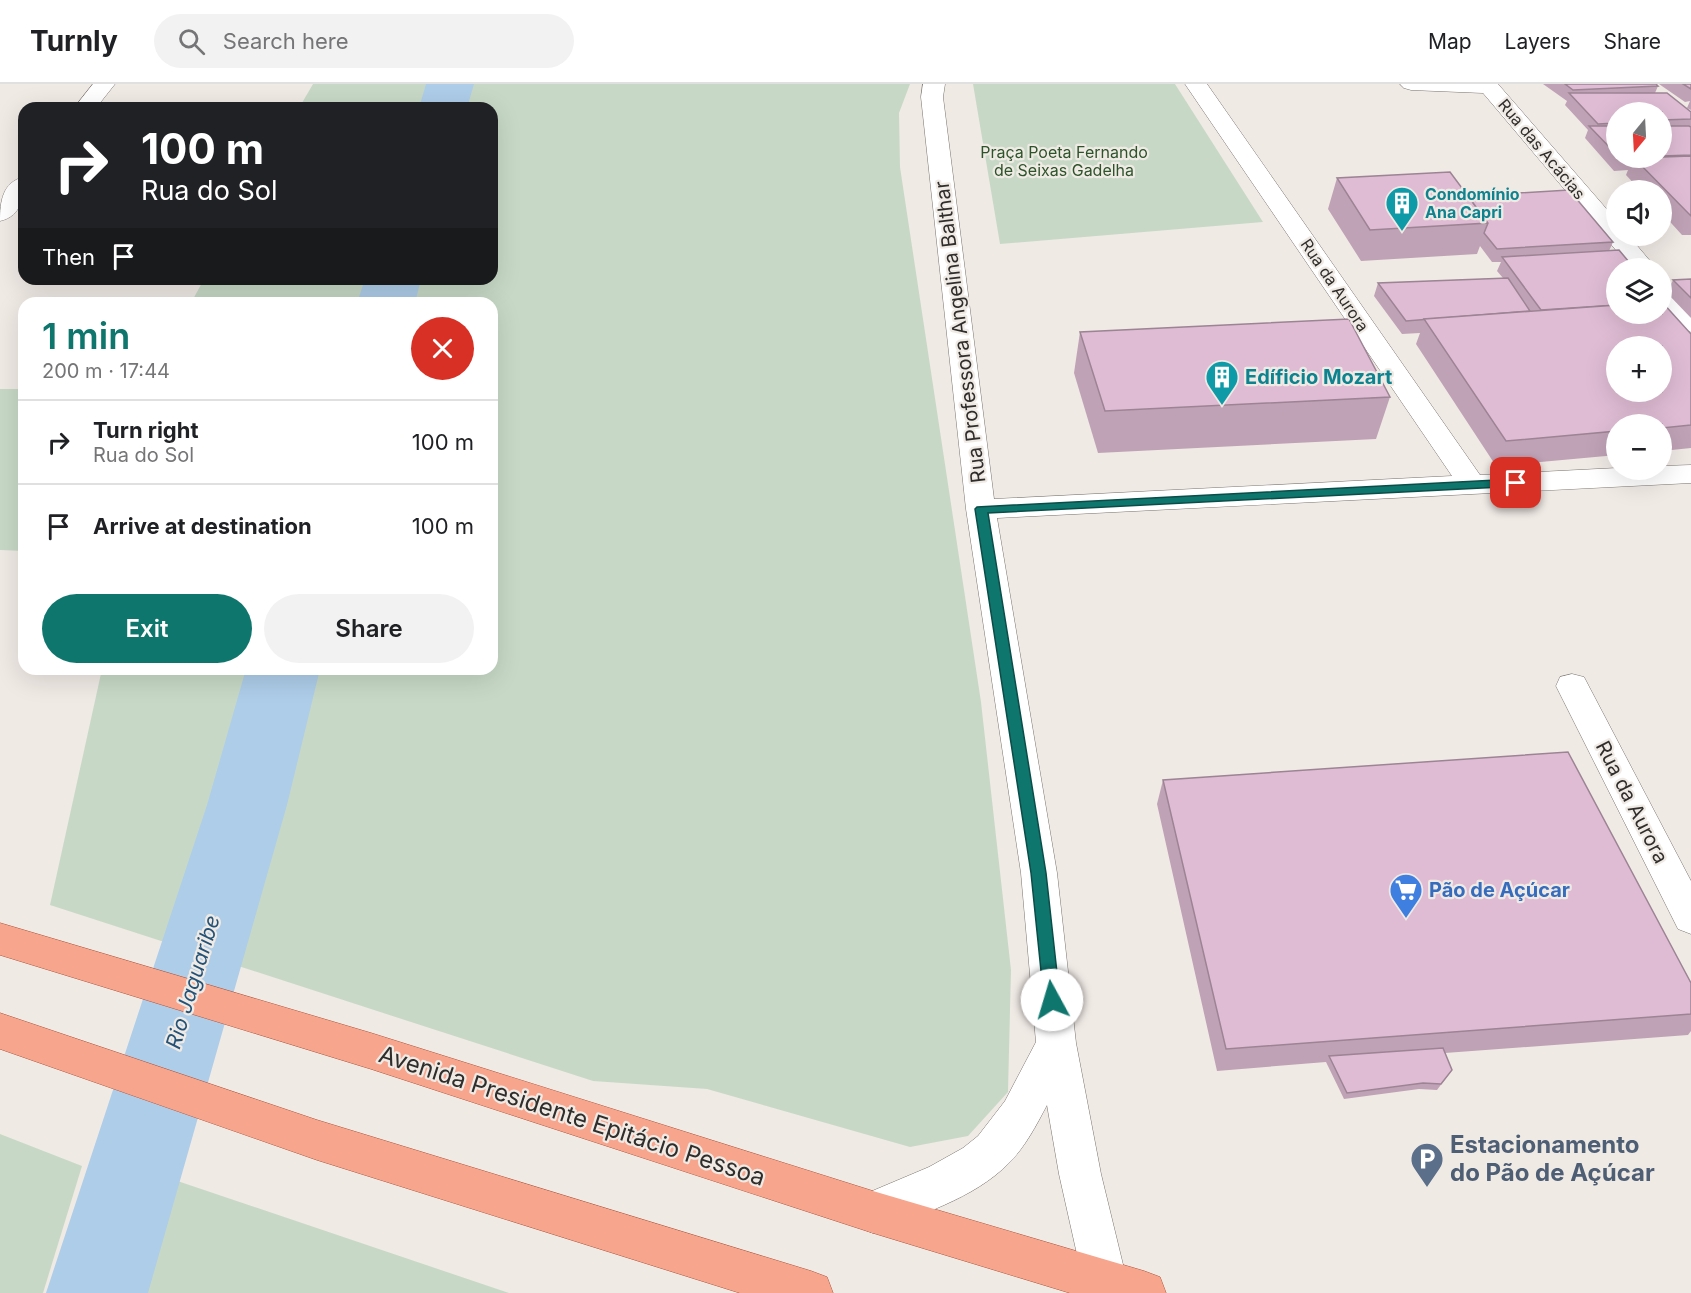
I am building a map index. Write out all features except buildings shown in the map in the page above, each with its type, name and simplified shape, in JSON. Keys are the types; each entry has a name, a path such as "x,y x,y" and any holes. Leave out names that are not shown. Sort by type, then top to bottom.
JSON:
{"main road":[{"name":"Avenida Presidente Epitácio Pessoa","path":"0,939 371,1051 873,1212 1144,1293"},
{"path":"0,1031 317,1140 811,1293"}],"street":[{"path":"90,102 104,84"},
{"name":"Rua Professora Angelina Balthar","path":"934,84 932,97 981,509 1039,873 1056,1043 1080,1174 1105,1281"},
{"name":"Rua da Aurora","path":"1196,84 1473,486"},
{"path":"1411,84 1488,86"},
{"name":"Rua das Acácias","path":"1488,86 1635,258"},
{"path":"0,214 18,192"},
{"path":"1672,302 1691,324"},
{"path":"981,509 1691,474"},
{"name":"Rua da Aurora","path":"1572,686 1691,918"},
{"path":"873,1212 953,1178 979,1162 1005,1138 1056,1043"}],"green space":[{"path":"313,84 910,84 899,113 900,167 981,702 1011,970 1008,1092 968,1136 910,1147 707,1089 593,1081 50,905 101,675 498,675 498,297 194,297 201,285 498,285 498,102 302,102"},
{"name":"Praça Poeta Fernando de Seixas Gadelha","path":"973,84 1175,84 1263,222 1000,244"},
{"path":"0,389 18,389 18,551 0,550"},
{"path":"0,1134 82,1166 43,1293 0,1293"},
{"path":"136,1167 509,1293 97,1293"}],"waterway":[{"name":"Rio Jaguaribe","path":"445,102 450,84"},
{"name":"Rio Jaguaribe","path":"388,297 391,285"},
{"name":"Rio Jaguaribe","path":"97,1293 247,805 281,675"}],"place":[{"name":"Condomínio Ana Capri","path":"1402,232"},
{"name":"Edíficio Mozart","path":"1222,406"},
{"name":"Pão de Açúcar","path":"1406,919"},
{"name":"Estacionamento do Pão de Açúcar","path":"1427,1188"}],"route":[{"path":"1052,1000 1039,873 981,509 1516,483"}]}
